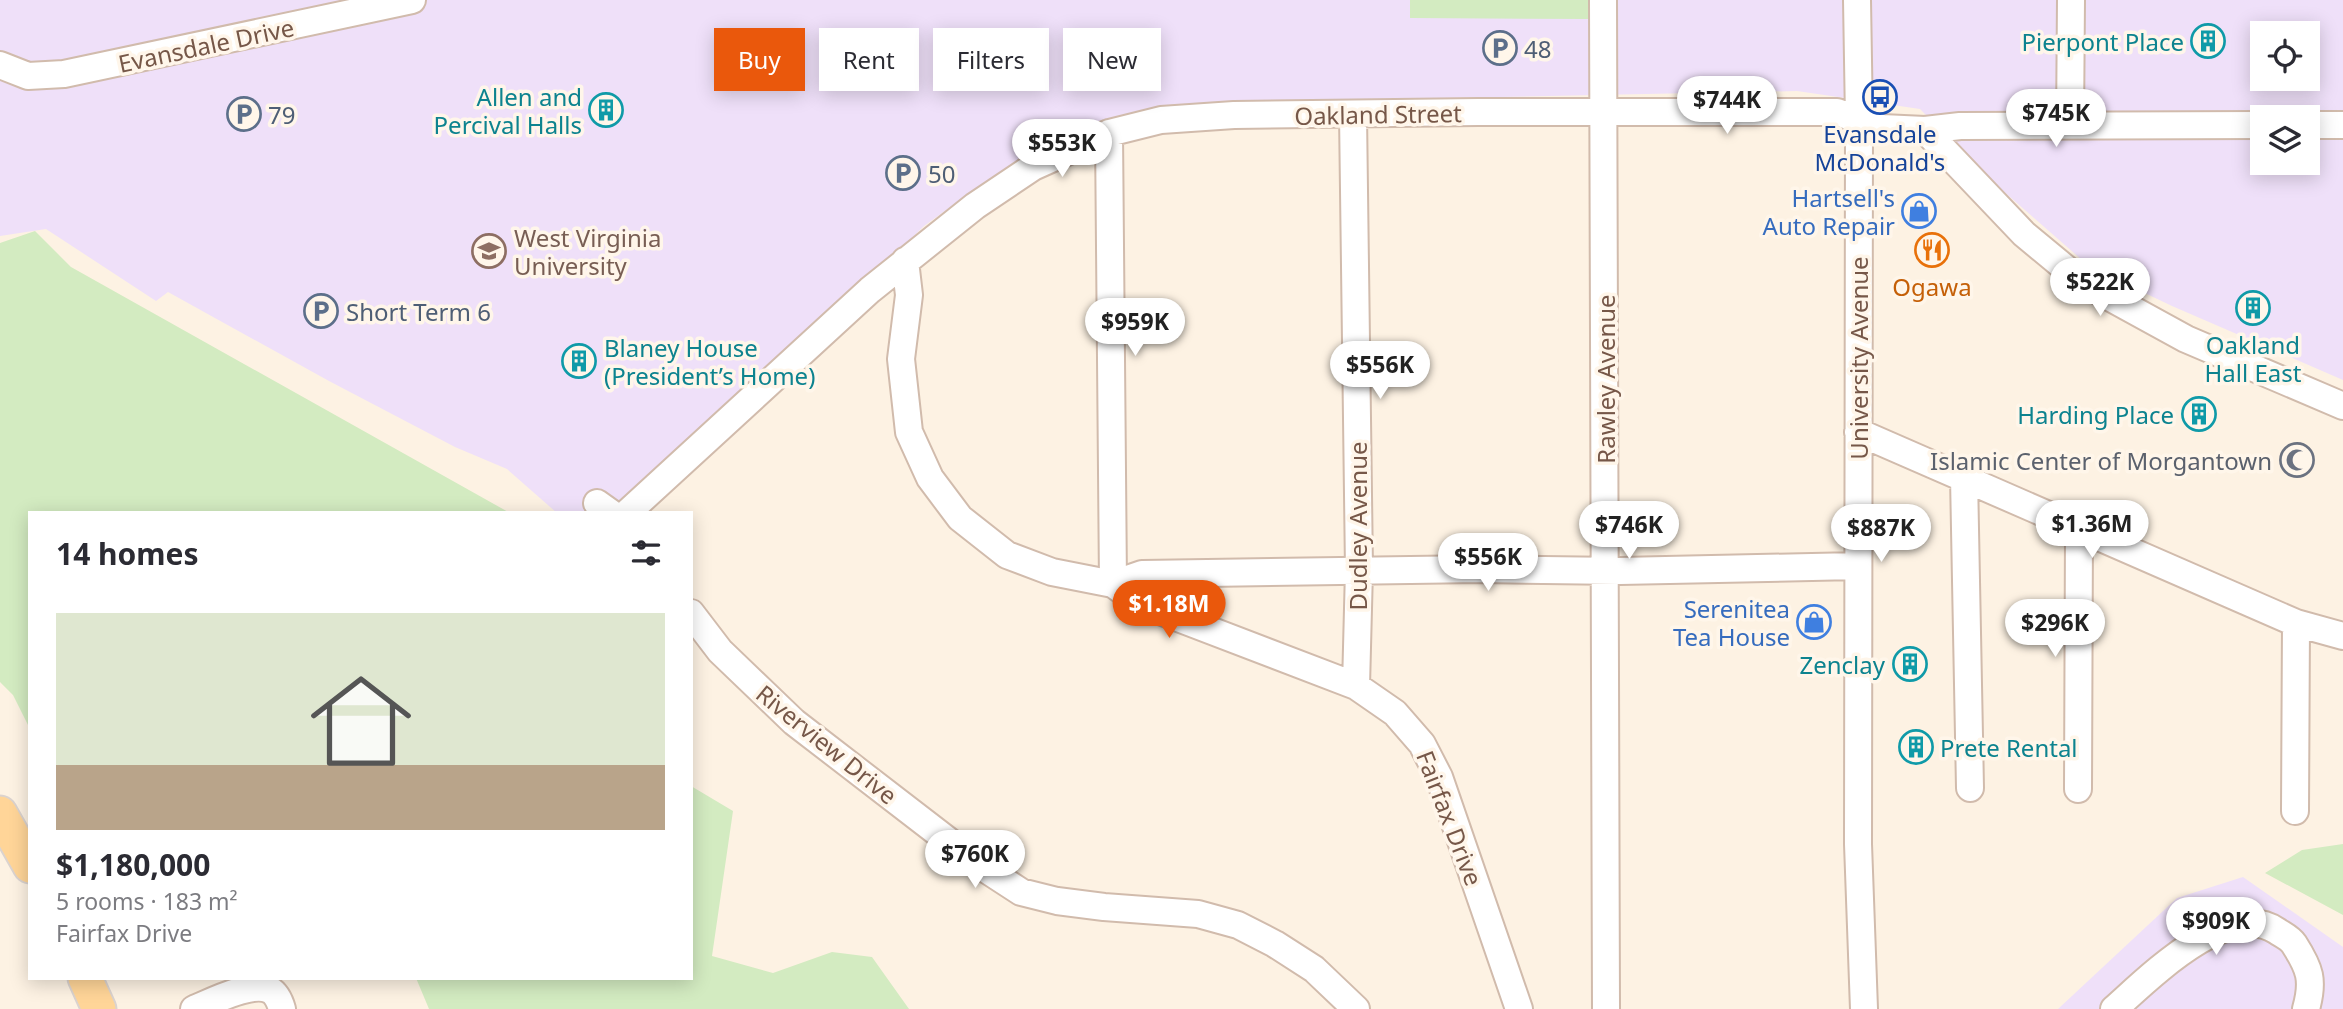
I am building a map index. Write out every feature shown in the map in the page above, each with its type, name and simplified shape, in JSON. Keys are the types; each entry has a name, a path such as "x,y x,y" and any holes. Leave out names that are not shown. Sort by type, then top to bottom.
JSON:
{"main road":[{"path":"0,813 28,862"},
{"path":"86,980 99,1009"}],"street":[{"name":"Evansdale Drive","path":"0,65 27,76 64,74 412,0"},
{"name":"Rawley Avenue","path":"1603,0 1606,1009"},
{"name":"University Avenue","path":"1857,0 1858,844 1864,1009"},
{"path":"2070,125 2071,0"},
{"name":"Oakland Street","path":"629,511 812,342 905,261 1013,179 1033,167 1109,133 1172,119 1234,115 1603,112 1837,112 1882,128 1925,131 1960,126 2250,125"},
{"name":"Dudley Avenue","path":"1353,114 1359,570 1356,686"},
{"path":"2320,125 2343,125"},
{"path":"1925,131 2024,234 2082,282 2186,339 2343,406"},
{"path":"1109,133 1113,584 1142,574 1359,570 1606,571 1857,566"},
{"name":"Fairfax Drive","path":"905,261 909,295 901,359 909,432 930,478 960,518 1007,555 1052,572 1113,584 1139,603 1356,686 1395,713 1422,744 1439,777 1519,1009"},
{"path":"1858,432 2295,623 2343,636"},
{"path":"1964,477 1970,788"},
{"path":"2078,789 2079,529"},
{"name":"Riverview Drive","path":"693,616 720,652 794,722 981,866 1021,892 1057,901 1104,907 1198,914 1238,925 1314,969 1356,1009"},
{"path":"2295,623 2295,811"},
{"path":"2114,1009 2210,933 2246,922 2269,926 2291,940 2306,963 2311,989 2306,1009"},
{"path":"194,1009 249,988 269,989 277,996 282,1009"}],"shaded area":[{"name":"West Virginia University","path":"0,0 2343,0 2343,380 2172,306 2090,267 1986,176 1920,109 1797,91 1247,102 1162,108 1122,116 992,177 924,226 876,273 613,511 555,511 507,469 455,447 168,292 156,301 46,229 0,236"},
{"path":"2243,877 2343,947 2343,1009 2058,1009 2177,898"}],"green space":[{"path":"1410,0 1589,0 1589,19 1410,18"},
{"path":"35,231 71,267 506,511 28,511 28,725 13,695 0,682 0,243"},
{"path":"693,787 733,811 712,956 773,973 832,952 872,957 909,1009 429,1009 417,980 693,980"},
{"path":"2343,844 2343,915 2265,873 2302,850"}],"place":[{"name":"Pierpont Place","path":"2208,41"},
{"name":"48","path":"1500,48"},
{"name":"Evansdale McDonald's","path":"1880,97"},
{"name":"Allen and Percival Halls","path":"606,110"},
{"name":"79","path":"244,114"},
{"name":"50","path":"903,173"},
{"name":"Hartsell's Auto Repair","path":"1919,211"},
{"name":"Ogawa","path":"1932,250"},
{"name":"West Virginia University","path":"489,251"},
{"name":"Oakland Hall East","path":"2253,308"},
{"name":"Short Term 6","path":"321,311"},
{"name":"Blaney House (President’s Home)","path":"579,361"},
{"name":"Harding Place","path":"2199,414"},
{"name":"Islamic Center of Morgantown","path":"2297,460"},
{"name":"Serenitea Tea House","path":"1814,622"},
{"name":"Zenclay","path":"1910,664"},
{"name":"Prete Rental","path":"1916,747"}]}
